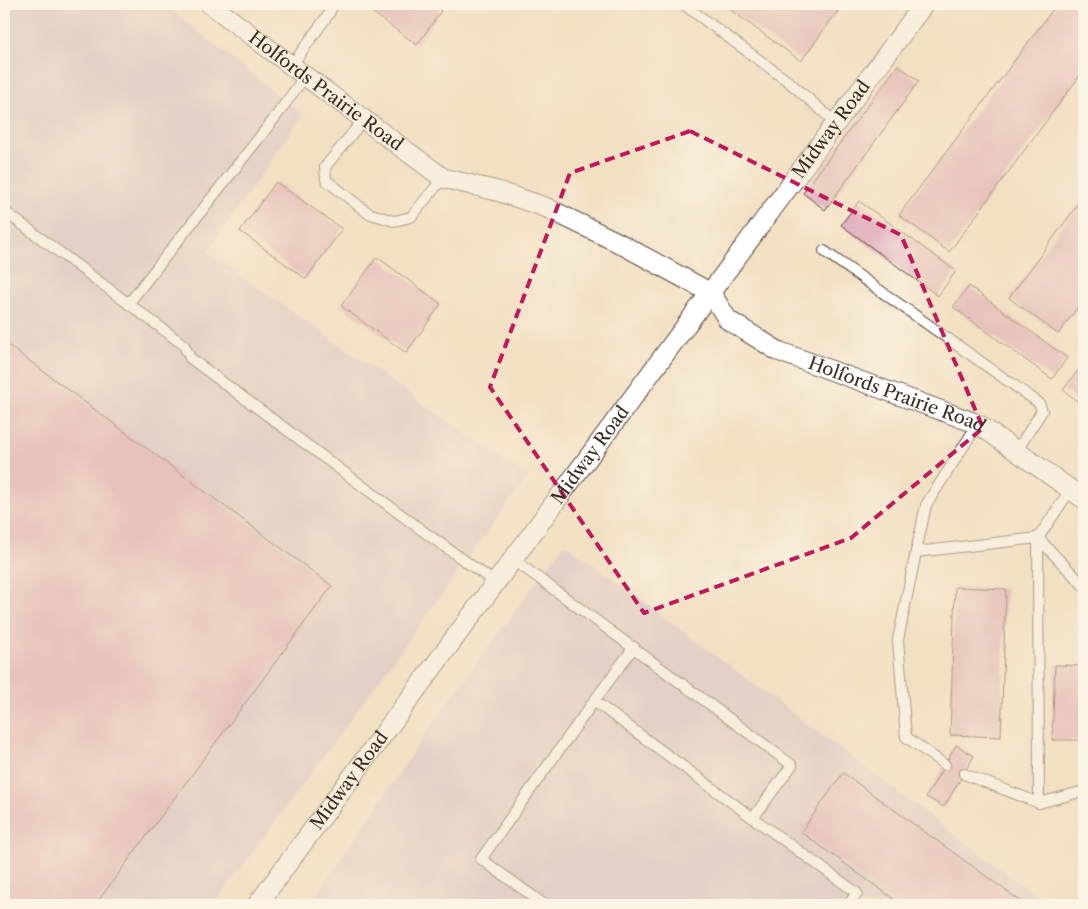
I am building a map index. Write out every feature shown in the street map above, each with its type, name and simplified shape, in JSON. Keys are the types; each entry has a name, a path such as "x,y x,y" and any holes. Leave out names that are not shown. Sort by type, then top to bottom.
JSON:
{"street":[{"name":"Holfords Prairie Road","path":"210,4 443,178"},
{"name":"Midway Road","path":"257,905 924,4"},
{"path":"443,178 497,191 545,207 617,242 711,293"},
{"name":"Holfords Prairie Road","path":"711,293 728,320 778,351 978,424 1078,494"}],"lane":[{"path":"128,304 274,119 332,7 331,4"},
{"path":"683,4 789,82 836,123"},
{"path":"364,119 325,168 326,180 368,214 394,221 411,217 443,178"},
{"path":"4,210 184,346 190,358 496,583"},
{"path":"824,250 1039,403 1042,411 1039,418 1016,450"},
{"path":"945,765 906,737 898,640 926,505 978,424"},
{"path":"916,552 1038,538 1078,494"},
{"path":"1038,538 1084,586"},
{"path":"1038,538 1039,803"},
{"path":"514,560 792,764 753,818"},
{"path":"545,905 481,859 634,647"},
{"path":"594,701 857,893 848,905"},
{"path":"964,774 1039,803 1084,791"}],"highlighted area":[{"path":"690,131 901,235 983,428 851,538 644,613 490,387 570,173"}],"shaded area":[{"path":"4,4 164,4 303,115 207,252 528,477 214,905 4,905"},
{"path":"565,543 1049,905 310,905 436,718"}],"building":[{"path":"361,4 432,4 441,11 417,45"},
{"path":"722,4 843,4 801,61"},
{"path":"1057,4 1084,4 1084,70 949,252 899,215"},
{"path":"898,65 919,81 825,210 803,193"},
{"path":"276,182 342,229 306,279 240,231"},
{"path":"1084,196 1084,299 1058,334 1009,298"},
{"path":"859,201 956,271 938,296 841,225"},
{"path":"377,257 441,304 406,353 341,306"},
{"path":"969,286 1067,358 1052,379 953,307"},
{"path":"4,342 332,586 95,905 4,905"},
{"path":"1080,368 1084,371 1084,406 1063,390"},
{"path":"955,587 1006,589 1001,737 950,735"},
{"path":"1055,665 1084,666 1084,740 1052,740"},
{"path":"956,745 974,756 944,807 926,797"},
{"path":"843,773 1026,905 902,905 801,832"}]}
